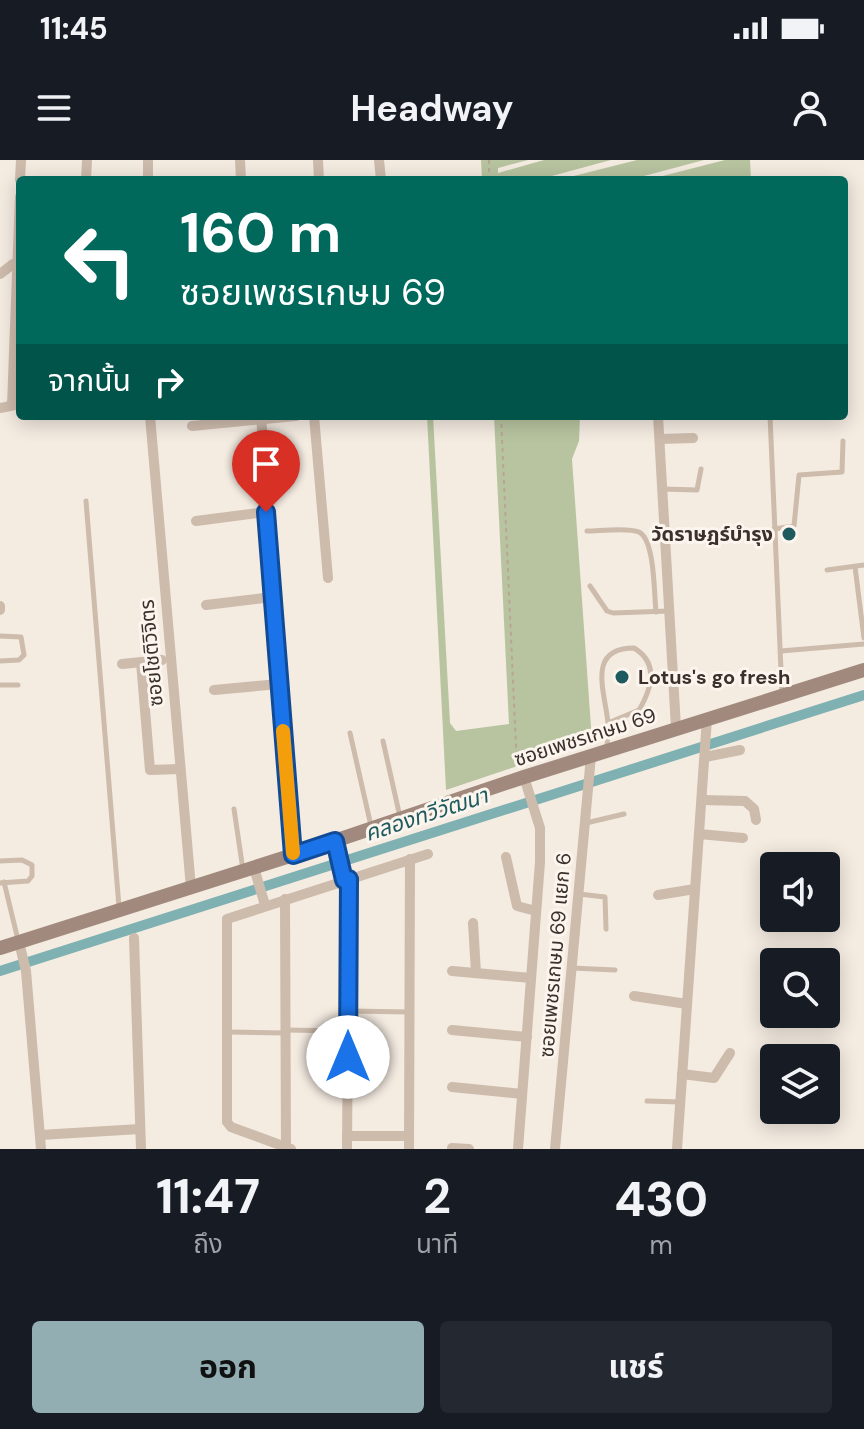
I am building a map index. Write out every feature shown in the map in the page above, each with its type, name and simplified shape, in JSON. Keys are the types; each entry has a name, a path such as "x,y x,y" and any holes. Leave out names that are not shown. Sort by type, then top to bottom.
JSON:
{"main road":[{"name":"ซอยเพชรเกษม 69","path":"0,948 20,947 119,910 251,871 293,855 336,845 372,827 526,782 591,760 607,750 676,728 707,724 782,695 864,670"}],"street":[{"path":"0,274 13,264"},
{"path":"0,408 16,404"},
{"name":"ซอยโชติวิจิตร","path":"150,420 191,888"},
{"path":"192,426 244,420"},
{"path":"261,420 293,855"},
{"path":"314,420 328,578"},
{"path":"658,420 676,728"},
{"path":"660,439 693,438"},
{"path":"196,521 266,512"},
{"path":"206,605 272,597"},
{"path":"122,664 162,660"},
{"path":"141,662 150,770 179,769"},
{"path":"214,690 279,684"},
{"path":"677,1149 707,724"},
{"path":"705,756 740,750"},
{"name":"ซอยเพชรเกษม 69 แยก 6","path":"555,1149 591,760"},
{"path":"518,1149 540,843 526,782"},
{"path":"702,800 745,801 754,809 756,820"},
{"path":"699,834 743,838"},
{"path":"336,845 345,877 347,1149"},
{"path":"285,899 289,1148 228,1124 227,919 264,900 285,899 345,877 428,854"},
{"path":"506,857 517,906 536,911"},
{"path":"409,1149 410,859"},
{"path":"251,871 264,900"},
{"path":"658,895 695,889"},
{"path":"473,923 476,973"},
{"path":"134,938 141,1149"},
{"path":"20,947 26,971 41,1149"},
{"path":"452,971 531,978"},
{"path":"634,996 687,1004"},
{"path":"452,1030 527,1037"},
{"path":"682,1074 714,1078 730,1053"},
{"path":"452,1087 522,1094"},
{"path":"40,1135 140,1129"},
{"path":"347,1136 409,1136"},
{"path":"452,1148 469,1149"}],"lane":[{"path":"770,420 782,695"},
{"path":"774,529 794,526 799,475 842,472 843,441"},
{"path":"663,489 697,490 701,469"},
{"path":"86,501 119,910"},
{"path":"587,531 634,531 646,539 651,554 656,612"},
{"path":"827,570 864,565"},
{"path":"781,651 864,641 855,567"},
{"path":"590,586 607,611 670,611"},
{"path":"0,636 21,637 24,655 19,660 0,661"},
{"path":"607,750 608,723 602,667 613,652 634,648 648,658 653,678 639,710 608,723"},
{"path":"0,685 18,685"},
{"path":"350,733 372,827"},
{"path":"383,741 400,818"},
{"path":"234,809 251,871"},
{"path":"585,823 624,814"},
{"path":"0,861 22,860 32,865 32,876 28,881 2,882 20,947"},
{"path":"578,894 605,897 606,929"},
{"path":"572,968 615,970"},
{"path":"348,1011 410,1012"},
{"path":"227,1032 348,1031"},
{"path":"647,1101 680,1102"}],"path":[{"path":"501,420 516,747 526,782"}],"green space":[{"path":"481,160 528,160 498,168 498,173 544,160 611,160 552,176 482,176"},
{"path":"637,160 704,160 644,176 574,176"},
{"path":"725,160 750,160 751,176 663,176"},
{"path":"427,420 433,420 450,723 456,731 509,724 494,420 580,420 579,441 572,459 592,741 446,790"}],"waterway":[{"name":"คลองทวีวัฒนา","path":"0,971 864,695"}],"slow traffic":[{"path":"283,731 293,853"}],"place":[{"name":"วัดราษฎร์บำรุง","path":"789,534"},
{"name":"Lotus's go fresh","path":"622,677"}],"route":[{"path":"266,512 293,855 335,841 344,880 349,879 348,1057"}]}
